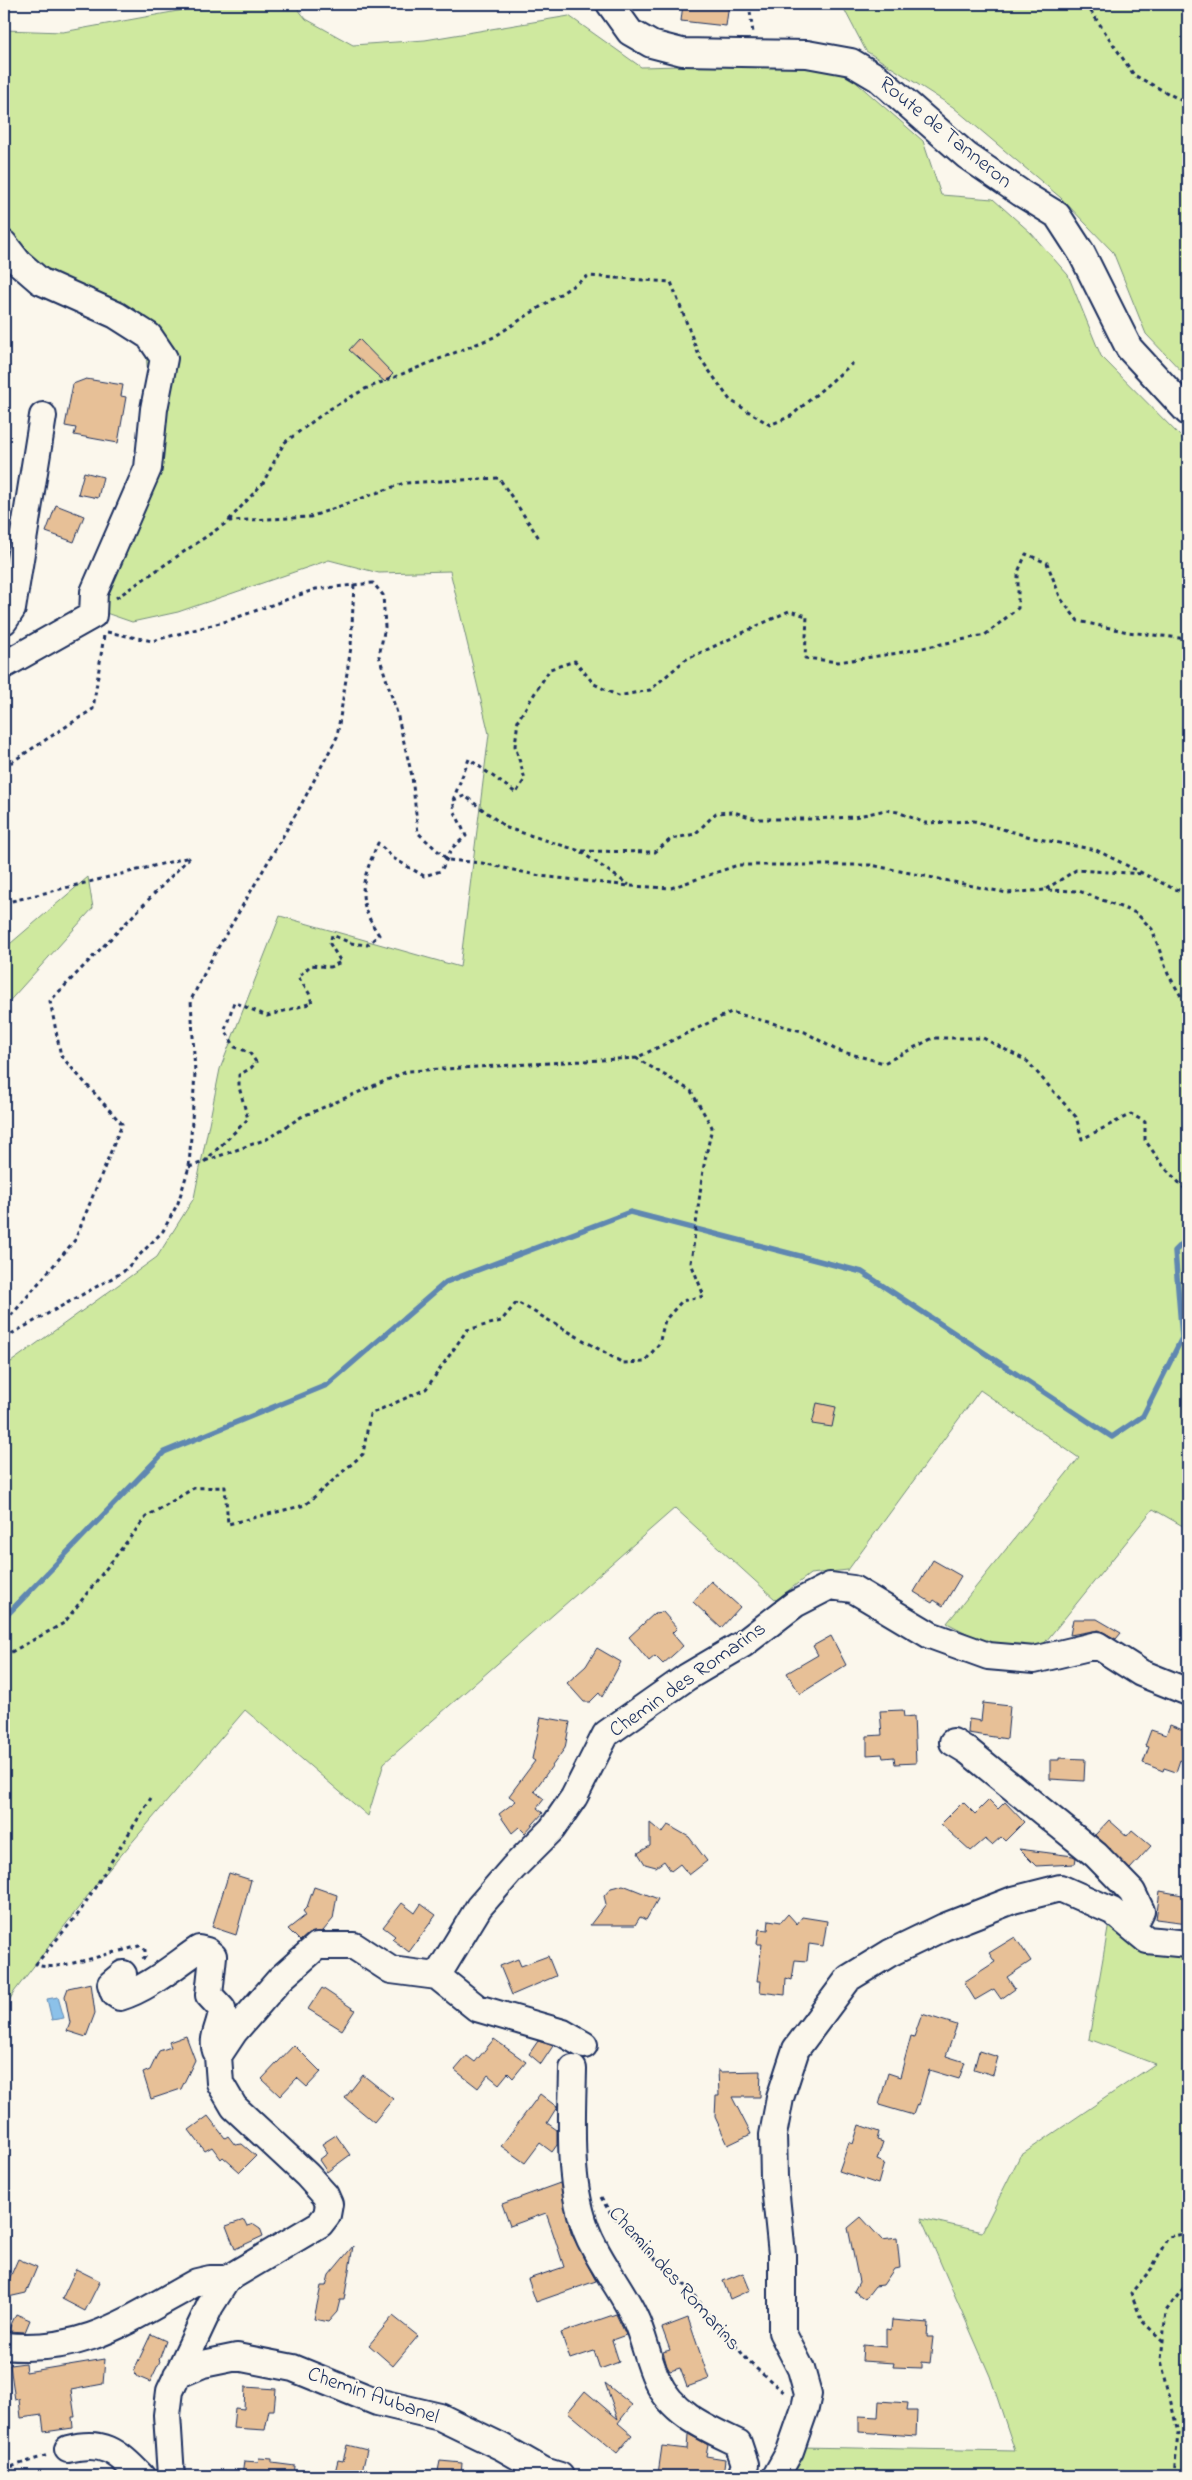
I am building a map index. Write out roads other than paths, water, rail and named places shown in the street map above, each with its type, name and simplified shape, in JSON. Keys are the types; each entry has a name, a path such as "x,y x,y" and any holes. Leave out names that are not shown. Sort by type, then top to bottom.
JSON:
{"street":[{"name":"Route de Tanneron","path":"610,4 630,32 651,44 682,52 807,54 851,62 878,78 967,156 1057,215 1081,252 1129,348 1188,412"},
{"path":"4,244 18,262 40,281 116,316 149,336 164,358 154,409 148,468 94,592 92,615 4,665"},
{"path":"4,621 12,609 43,416"},
{"name":"Chemin des Romarins","path":"437,1976 479,1908 513,1868 552,1830 574,1797 606,1734 688,1677 743,1644 796,1604 830,1586 854,1588 930,1634 988,1656 1034,1660 1097,1645 1142,1673 1188,1692"},
{"path":"953,1742 968,1751 1096,1855 1132,1892 1141,1911 1133,1927"},
{"path":"776,2476 790,2451 808,2394 801,2369 782,2332 782,2254 774,2177 774,2135 780,2098 796,2049 849,1978 898,1949 944,1927 1013,1900 1060,1888 1112,1910 1147,1940 1188,1944"},
{"path":"218,2056 234,2032 280,1979 317,1946 354,1946 391,1970 437,1976 477,2008 563,2033 584,2045"},
{"path":"123,1974 111,1984 114,1993 120,1997 130,1994 159,1977 199,1949 208,1951 213,1956 209,1995 222,2009 214,2047 218,2056 220,2083 234,2107 307,2175 329,2204 327,2215 320,2224 227,2279 210,2306 170,2391 167,2415 171,2476"},
{"path":"573,2069 572,2128 576,2182 584,2223 594,2247 644,2336 647,2353 657,2380 668,2399 694,2422 738,2444 745,2464 741,2476"},
{"path":"4,2346 48,2346 74,2343 93,2338 196,2282 210,2279 227,2279"},
{"name":"Chemin Aubanel","path":"177,2375 203,2364 237,2357 293,2368 377,2402 440,2417 502,2447 544,2471 560,2476"},
{"path":"68,2449 94,2445 105,2447 115,2452 141,2476"}],"water":[{"path":"58,1997 64,2018 52,2020 47,1999"}],"waterway":[{"path":"4,1618 164,1452 327,1385 446,1282 630,1212 862,1272 1112,1437 1143,1416 1182,1338 1175,1251 1188,1238"}]}
